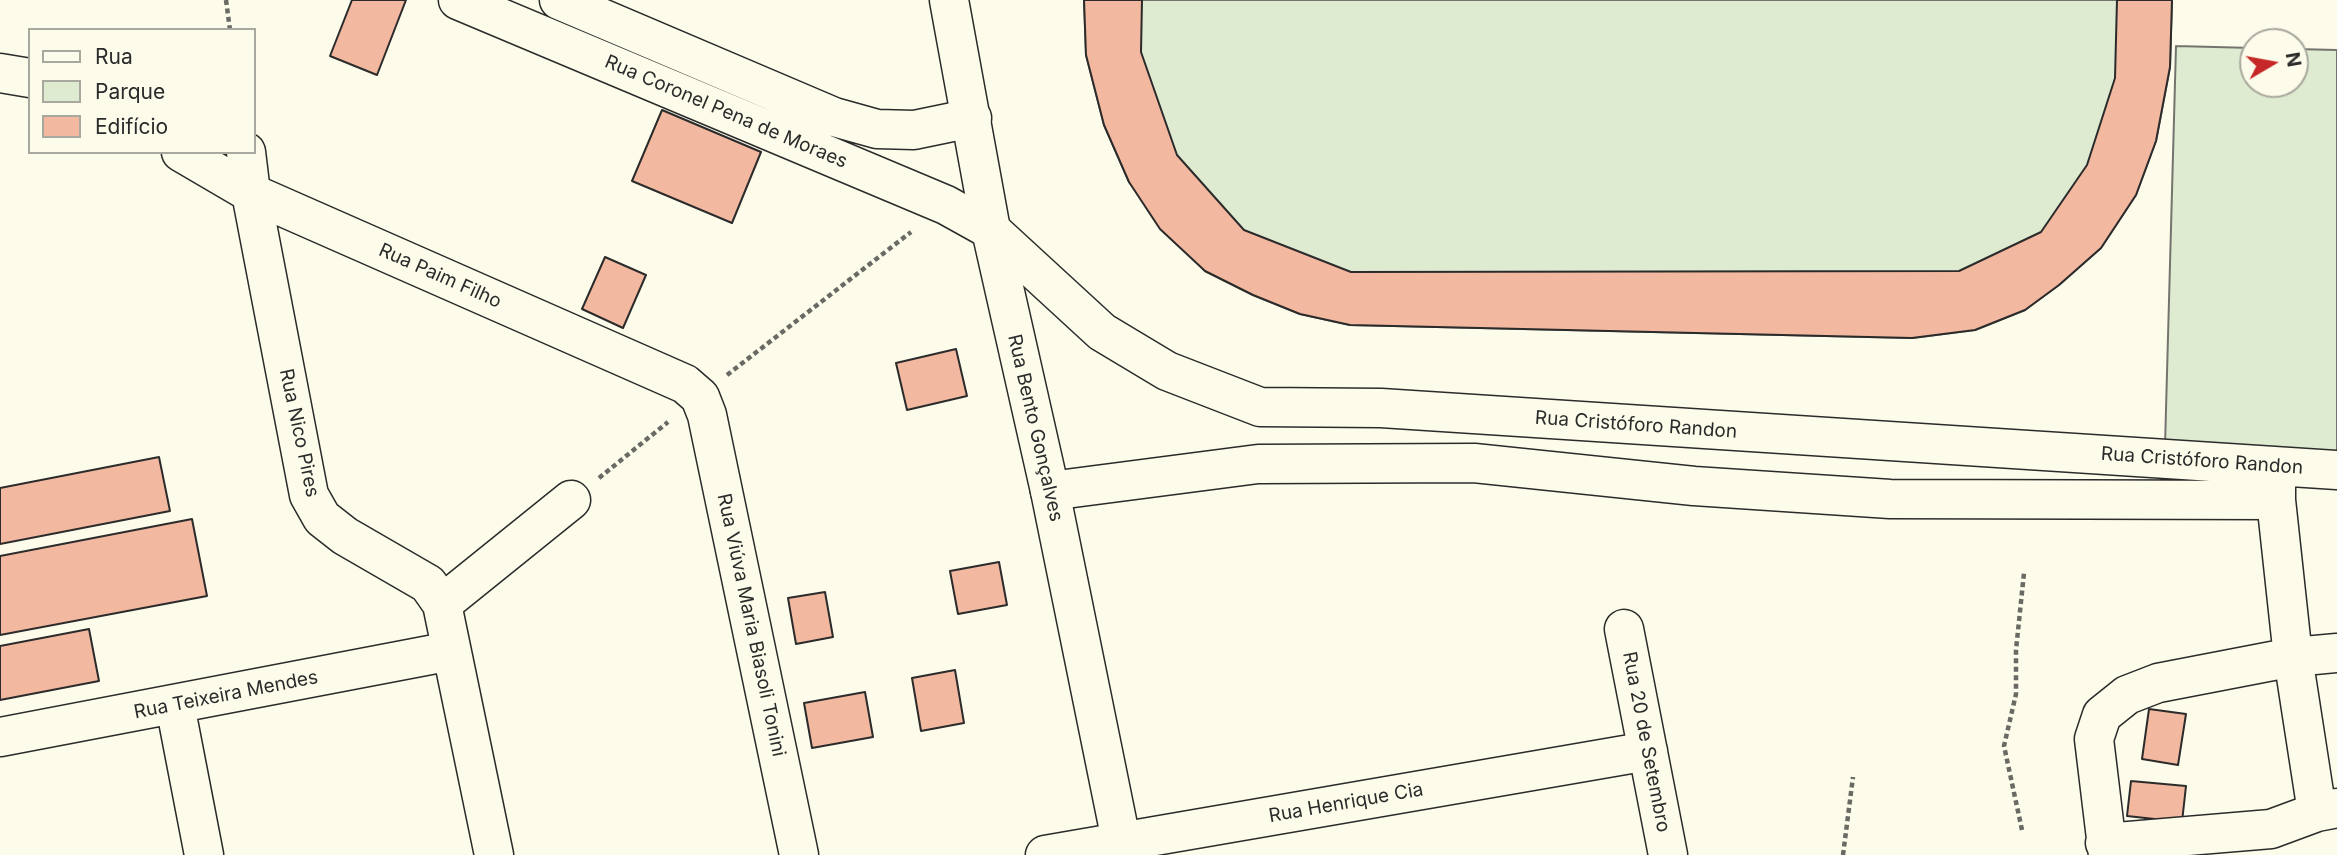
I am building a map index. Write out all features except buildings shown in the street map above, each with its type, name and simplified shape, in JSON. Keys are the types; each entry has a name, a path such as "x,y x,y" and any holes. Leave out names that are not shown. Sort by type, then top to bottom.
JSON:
{"street":[{"name":"Rua Coronel Pena de Moraes","path":"458,0 946,205 991,230"},
{"name":"Rua Coronel Pena de Moraes","path":"559,0 834,117 877,129 914,130 972,118"},
{"name":"Rua Bento Gonçalves","path":"949,0 991,230 1050,491 1123,848"},
{"path":"0,73 28,78"},
{"name":"Rua Paim Filho","path":"184,154 251,192 685,384 700,397"},
{"name":"Rua Nico Pires","path":"246,154 251,192 309,495 322,517 345,536 428,584 442,604"},
{"name":"Rua Cristóforo Randon","path":"991,230 1102,332 1167,371 1260,407 1381,408 2276,483 2337,470"},
{"name":"Rua Viúva Maria Biasoli Tonini","path":"700,397 707,415 799,855"},
{"path":"1050,491 1258,464 1474,463 1694,486 1890,499 2276,483 2293,657 2327,810 2271,829 2106,849 2094,739 2102,715 2127,695 2158,683 2293,657 2337,653"},
{"path":"495,855 442,604 571,500"},
{"name":"Rua 20 de Setembro","path":"1624,629 1668,855"},
{"name":"Rua Teixeira Mendes","path":"0,737 451,651"},
{"path":"176,705 204,855"},
{"name":"Rua Henrique Cia","path":"1045,855 1123,848 1648,751"}],"path":[{"path":"226,0 230,28"},
{"path":"571,500 946,205"},
{"path":"2022,830 2004,746 2016,694 2016,650 2024,573"},
{"path":"1843,855 1853,776"}],"green space":[{"path":"1084,0 2172,0 2170,67 2156,141 2136,195 2101,248 2059,285 2025,310 1975,330 1912,338 1350,325 1300,314 1205,271 1129,182 1104,125 1086,55"},
{"path":"2176,46 2239,48 2239,98 2309,98 2309,49 2337,50 2337,451 2165,446"}]}
